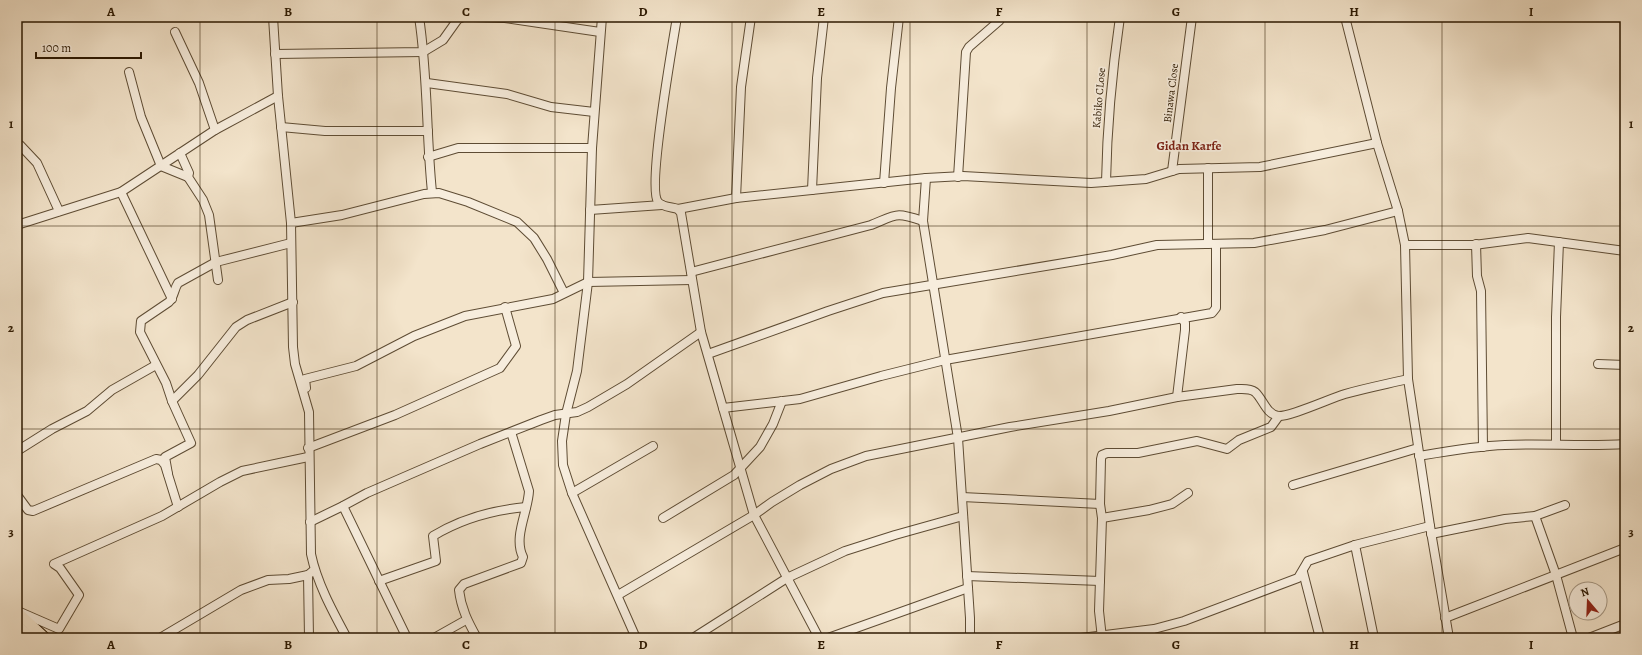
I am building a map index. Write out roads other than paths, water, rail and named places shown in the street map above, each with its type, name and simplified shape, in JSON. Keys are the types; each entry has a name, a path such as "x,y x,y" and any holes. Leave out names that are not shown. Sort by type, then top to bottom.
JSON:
{"main road":[{"path":"17,612 45,638"},
{"path":"17,625 30,638"}],"street":[{"path":"273,17 278,96 291,223 293,347 295,364 309,412"},
{"path":"419,17 427,83 428,157 432,192"},
{"path":"448,17 460,18"},
{"path":"473,17 505,18 600,32"},
{"path":"602,17 592,148 588,282 577,371 566,414 562,441 563,465 572,493 636,638"},
{"path":"662,205 655,195 657,152 677,17"},
{"path":"736,198 742,87 751,17"},
{"path":"812,190 817,78 824,17"},
{"path":"884,183 891,88 899,17"},
{"path":"958,176 966,52 969,47 999,22 1002,17"},
{"name":"Kabiko CLose","path":"1106,182 1107,132 1113,64 1120,17"},
{"name":"Binawa Close","path":"1172,171 1192,17"},
{"path":"1345,17 1377,143 1398,211 1405,245 1408,379 1431,534 1449,638"},
{"path":"275,54 423,52 443,40 460,18"},
{"path":"175,32 198,82 215,130"},
{"path":"129,72 141,117 161,166 188,177 203,200 208,215 218,280"},
{"path":"427,83 506,94 551,106 594,112"},
{"path":"17,225 59,210 120,192 215,130 278,96"},
{"path":"281,128 325,131 428,131"},
{"path":"590,210 662,205 678,209 736,198 958,176 1091,183 1146,179 1179,169 1260,167 1377,143"},
{"path":"20,145 37,163 59,210"},
{"path":"428,157 458,148 592,148"},
{"path":"180,153 189,173 188,177"},
{"path":"723,408 800,399 945,360 1181,317 1212,313 1216,308 1208,168"},
{"path":"926,178 923,221 932,285 958,438 970,638"},
{"path":"120,192 172,299"},
{"path":"291,223 342,215 432,192 439,193 468,202 517,222 534,238 547,259 564,293"},
{"path":"678,209 681,213 702,332 754,515 819,638"},
{"path":"708,354 883,293 1098,258 1157,245 1254,243 1294,237 1398,211"},
{"path":"309,638 311,554 308,457 309,412 305,379 356,366 414,336 465,316 553,299 588,282 692,276 872,225 895,214 900,214 923,221"},
{"path":"1405,245 1476,244 1528,238 1625,251"},
{"path":"168,474 165,457 191,443 172,401 166,383 140,332 141,321 172,299 174,288 178,283 216,262 291,242"},
{"path":"1556,444 1556,317 1559,242"},
{"path":"1476,244 1477,276 1481,291 1483,446"},
{"path":"172,401 202,370 236,327 247,320 293,302"},
{"path":"308,448 394,415 500,368 516,346 505,308"},
{"path":"1177,397 1185,330 1181,317"},
{"path":"310,522 367,493 511,432 541,420 577,412 588,407 627,384 702,332"},
{"path":"1598,364 1625,365"},
{"path":"17,451 52,429 87,411 112,390 156,365"},
{"path":"618,595 754,515 794,488 831,469 866,456 1010,427 1177,397 1237,389 1247,389 1255,392 1273,414 1279,416 1345,394 1408,379"},
{"path":"663,518 726,481 740,469 760,447 773,424 782,401"},
{"path":"1102,637 1099,611 1102,518 1100,504 1102,455 1107,453 1138,453 1196,441 1227,448 1239,440 1271,427 1279,416"},
{"path":"477,638 466,620 459,590 464,584 521,563 523,557 519,549 522,521 529,491 511,432"},
{"path":"1293,485 1419,452 1483,446 1556,444 1601,446 1625,444"},
{"path":"572,493 653,446"},
{"path":"17,612 59,629 79,595 60,568 54,564 162,516 242,471 308,457"},
{"path":"17,495 28,510 33,511 156,459 161,460 165,465 178,507"},
{"path":"1102,518 1149,510 1172,504 1188,493"},
{"path":"962,497 1100,504"},
{"path":"1431,534 1491,521 1535,516 1565,505"},
{"path":"343,506 407,638"},
{"path":"379,581 436,561 433,536 449,526 489,513 506,509 526,507"},
{"path":"693,638 787,578 845,551 963,516"},
{"path":"1535,516 1556,575 1573,638"},
{"path":"1081,638 1102,637 1184,621 1298,578 1308,561 1355,545 1430,526"},
{"path":"1355,545 1374,638"},
{"path":"1446,618 1625,548"},
{"path":"161,638 241,590 268,580 289,579 311,572"},
{"path":"311,572 347,638"},
{"path":"1302,572 1320,638"},
{"path":"967,576 1100,581"},
{"path":"828,638 968,588"},
{"path":"434,638 466,620"},
{"path":"1589,638 1625,624"}],"waterway":[{"path":"17,19 21,17"}],"district":[{"name":"Gidan Karfe","path":"1189,145"}]}
